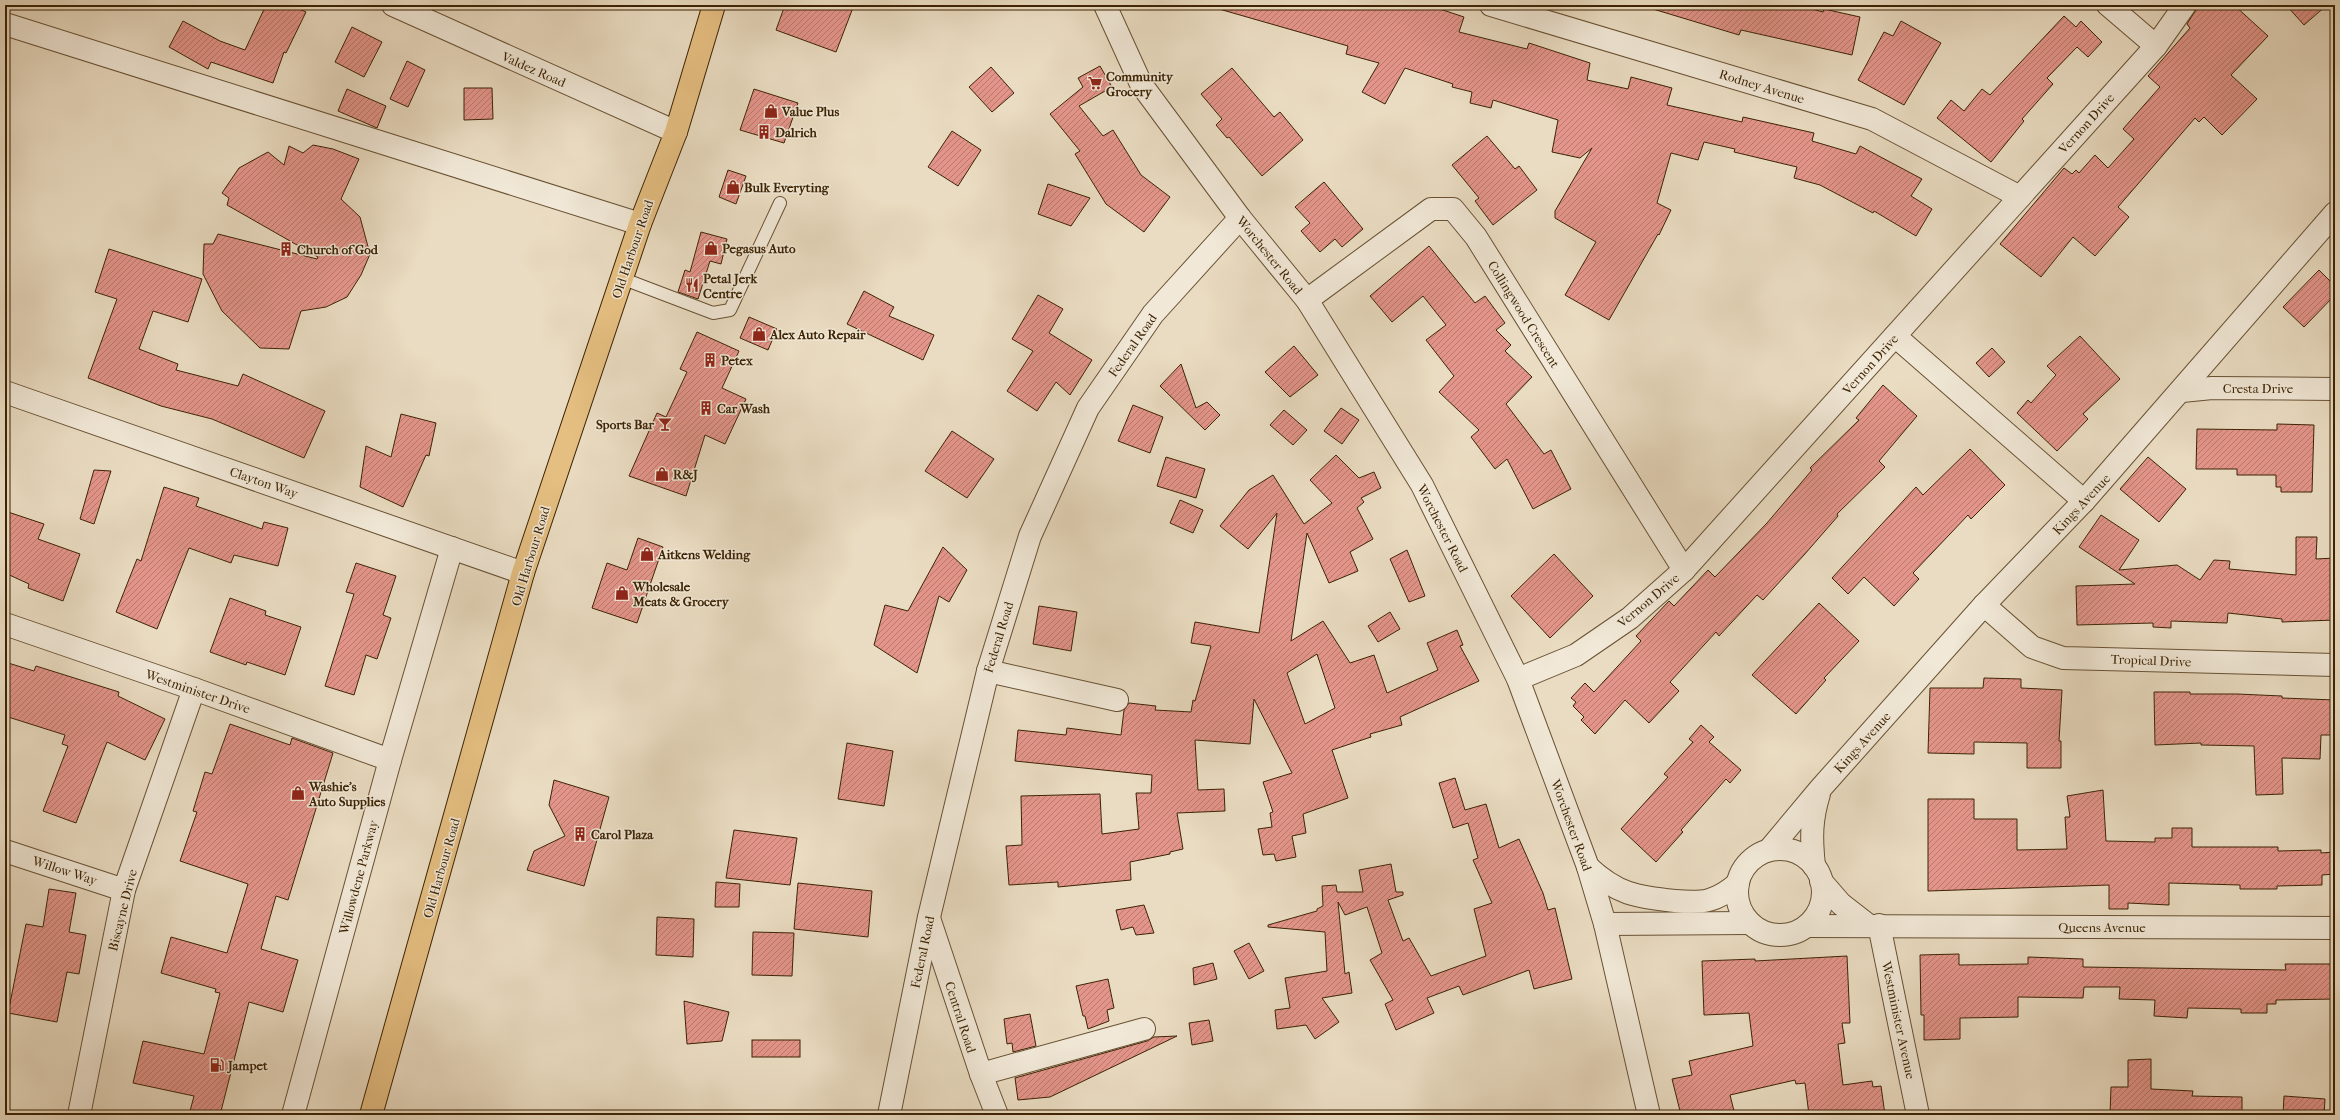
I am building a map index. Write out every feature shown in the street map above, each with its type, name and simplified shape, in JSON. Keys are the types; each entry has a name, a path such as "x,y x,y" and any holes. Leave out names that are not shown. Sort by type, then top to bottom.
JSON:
{"main road":[{"name":"Old Harbour Road","path":"371,1115 523,574 640,224 676,132 714,5"}],"street":[{"name":"Valdez Road","path":"393,5 676,132"},
{"name":"Worchester Road","path":"1105,5 1141,84 1240,218 1307,300 1422,485 1518,679 1588,866 1605,924 1649,1115"},
{"name":"Rodney Avenue","path":"1491,5 1872,119 2020,196"},
{"path":"2108,5 2156,46"},
{"name":"Vernon Drive","path":"1518,679 1576,655 1630,618 1684,570 2156,46 2185,5"},
{"path":"5,24 640,224"},
{"name":"Collingwood Crescent","path":"1307,300 1431,209 1453,209 1476,237 1684,570"},
{"name":"Kings Avenue","path":"1769,850 1820,789 1984,605 2084,501 2182,391 2335,213"},
{"name":"Federal Road","path":"889,1115 929,917 988,671 1030,536 1088,408 1153,314 1240,218"},
{"path":"1895,336 2084,501"},
{"name":"Cresta Drive","path":"2182,391 2212,388 2335,389"},
{"name":"Clayton Way","path":"5,392 523,574"},
{"name":"Willowdene Parkway","path":"293,1115 390,760 452,548"},
{"name":"Tropical Drive","path":"1984,605 2032,647 2063,658 2335,665"},
{"name":"Westminister Drive","path":"5,624 194,689 390,760"},
{"path":"988,671 1117,700"},
{"name":"Biscayne Drive","path":"79,1115 124,890 194,689"},
{"name":"Kings Avenue","path":"1818,873 1810,838 1814,812 1820,789"},
{"path":"1818,873 1822,897 1817,913 1806,926 1796,932 1778,934 1760,930 1750,923 1741,912 1737,898 1738,883 1744,868 1755,857 1769,850 1786,849 1802,854 1818,873 1841,904 1874,925"},
{"name":"Willow Way","path":"5,851 124,890"},
{"path":"1588,866 1603,880 1639,897 1690,902 1708,901 1724,894 1738,883"},
{"name":"Central Road","path":"929,917 980,1074 997,1115"},
{"path":"1605,924 1750,923"},
{"name":"Queens Avenue","path":"1806,926 1874,925 2335,928"},
{"name":"Westminister Avenue","path":"1874,925 1918,1115"},
{"path":"980,1074 1144,1029"}],"lane":[{"path":"622,278 713,313 730,310 780,203"}],"building":[{"path":"266,5 290,5 306,12 286,53 284,52 273,83 211,62 208,69 169,47 183,21 220,41 245,50"},
{"path":"785,5 854,5 836,52 776,30"},
{"path":"1219,5 1428,5 1464,17 1459,32 1527,49 1529,43 1590,63 1587,80 1628,89 1631,77 1672,88 1667,105 1742,122 1743,117 1814,133 1812,141 1856,154 1860,146 1922,179 1911,196 1932,209 1916,236 1874,211 1873,213 1820,185 1794,178 1797,167 1734,152 1735,149 1704,142 1698,160 1671,153 1657,203 1671,210 1659,235 1658,234 1609,320 1565,295 1596,242 1555,218 1555,211 1592,148 1580,158 1552,152 1558,120 1493,100 1491,108 1470,103 1472,92 1452,87 1453,84 1405,68 1385,104 1362,92 1379,63 1346,54 1348,46 1219,9"},
{"path":"1654,5 1797,5 1823,12 1824,9 1860,17 1852,55 1741,30 1739,35 1653,9"},
{"path":"2199,5 2234,5 2268,36 2231,75 2257,99 2222,135 2204,117 2199,122 2195,118 2118,207 2129,217 2095,256 2073,237 2041,277 2000,244 2064,168 2072,174 2076,170 2079,173 2095,155 2108,168 2134,139 2123,129 2160,87 2148,76 2190,28 2187,24"},
{"path":"2286,5 2327,5 2304,25"},
{"path":"2064,16 2076,27 2081,21 2102,42 2088,57 2077,47 2047,78 2053,84 2022,119 2024,121 1991,162 1937,118 1951,100 1964,111 1982,89 1990,95"},
{"path":"1901,21 1941,43 1904,105 1858,80 1884,32 1893,36"},
{"path":"352,27 382,42 364,77 335,62"},
{"path":"407,61 425,70 408,107 390,99"},
{"path":"1100,66 1112,87 1079,106 1103,136 1113,130 1141,175 1170,197 1144,232 1106,204 1075,154 1080,151 1050,114 1083,87 1078,78"},
{"path":"991,67 1014,93 992,112 969,87"},
{"path":"1232,68 1274,117 1280,112 1303,140 1262,176 1229,137 1227,138 1216,125 1222,119 1201,94"},
{"path":"464,88 492,88 493,119 464,120"},
{"path":"347,89 386,106 377,128 338,111"},
{"name":"Value Plus","path":"754,89 798,103 784,143 740,130"},
{"path":"952,131 981,150 958,186 928,167"},
{"path":"1487,136 1515,169 1519,166 1537,190 1493,225 1475,201 1479,198 1452,165"},
{"name":"Church of God","path":"313,145 333,149 359,159 341,199 360,217 370,254 361,275 347,297 326,307 301,311 289,349 260,348 222,311 203,274 204,244 213,244 218,234 317,259 318,257 227,205 229,198 222,193 239,168 268,152 284,165 289,146 303,153"},
{"name":"Bulk Everyting","path":"728,170 746,176 736,204 719,197"},
{"path":"1324,182 1363,229 1342,247 1335,239 1320,252 1301,231 1310,223 1295,207"},
{"path":"1048,184 1090,198 1071,226 1038,214"},
{"path":"701,232 727,239 721,264 710,261 698,299 678,292 685,270 690,272"},
{"path":"1429,246 1475,303 1485,296 1505,323 1496,330 1511,345 1505,351 1532,377 1506,404 1544,454 1551,450 1571,489 1533,509 1507,459 1495,469 1471,437 1479,430 1439,392 1454,376 1426,340 1446,325 1423,296 1392,322 1370,296"},
{"path":"109,249 202,279 188,322 153,311 139,349 178,364 176,370 238,386 243,374 325,411 304,458 212,419 161,406 88,378 117,299 95,292"},
{"path":"2319,270 2335,286 2335,295 2304,327 2283,307"},
{"path":"864,291 894,307 889,316 934,335 923,360 847,324"},
{"path":"1038,295 1063,309 1049,333 1092,360 1070,395 1056,382 1037,411 1007,391 1033,351 1012,339"},
{"name":"Alex Auto Repair","path":"749,317 777,329 768,350 740,338"},
{"path":"697,332 739,351 722,388 746,399 725,444 705,435 686,496 629,476 657,413 666,417 687,372 680,369"},
{"path":"2080,336 2120,379 2083,414 2088,419 2057,451 2017,413 2028,400 2031,403 2056,375 2047,366"},
{"path":"1294,346 1318,375 1290,397 1265,372"},
{"path":"1992,348 2005,362 1989,377 1976,363"},
{"path":"1181,364 1196,408 1207,402 1220,415 1205,430 1160,386"},
{"path":"1883,385 1917,416 1879,461 1885,467 1837,514 1838,516 1763,600 1757,595 1719,636 1716,632 1670,682 1679,691 1649,723 1625,700 1595,734 1581,720 1584,717 1573,706 1576,702 1571,698 1585,683 1594,692 1641,641 1636,636 1669,601 1674,606 1708,570 1715,577 1767,523 1812,470 1810,468 1859,420 1856,418"},
{"path":"1133,405 1163,417 1150,453 1118,441"},
{"path":"1341,408 1359,420 1342,444 1324,431"},
{"path":"1284,410 1307,430 1293,445 1270,425"},
{"path":"401,414 436,423 429,456 426,455 403,507 360,487 366,446 391,457"},
{"path":"2277,424 2314,425 2312,492 2281,492 2281,487 2276,487 2276,475 2237,475 2237,469 2196,469 2197,429 2277,430"},
{"path":"952,431 994,459 967,498 925,471"},
{"path":"1970,449 2005,485 1971,519 1968,515 1913,573 1919,579 1894,606 1864,577 1848,594 1832,578 1916,487 1923,495"},
{"path":"1336,455 1359,478 1374,472 1381,488 1361,498 1364,502 1357,508 1373,539 1350,552 1358,571 1329,583 1307,533 1291,641 1323,621 1350,663 1374,655 1387,693 1438,670 1427,643 1457,630 1463,645 1460,646 1479,681 1400,717 1402,725 1370,734 1371,737 1332,750 1348,798 1303,814 1306,833 1292,836 1296,857 1276,861 1274,854 1263,855 1258,829 1272,827 1270,813 1273,812 1263,782 1292,773 1254,699 1250,744 1195,740 1198,790 1224,789 1225,811 1177,813 1183,849 1170,852 1170,854 1130,862 1131,880 1058,887 1058,882 1009,885 1006,846 1022,845 1021,796 1100,794 1102,834 1139,829 1136,793 1151,793 1152,775 1015,761 1018,730 1066,735 1067,728 1121,735 1124,710 1129,703 1156,706 1155,710 1191,712 1193,700 1195,701 1211,646 1191,643 1195,622 1259,633 1277,513 1248,549 1220,526 1249,490 1273,475 1304,524 1332,503 1310,480","holes":["1317,654 1335,708 1305,724 1287,673"]},
{"path":"1166,457 1205,469 1196,498 1157,486"},
{"path":"2148,457 2186,489 2159,522 2120,489"},
{"path":"94,470 111,471 94,524 80,519"},
{"path":"164,487 199,498 196,506 262,529 264,522 288,528 278,566 234,555 231,563 189,548 157,629 116,612 137,559 141,561"},
{"path":"1180,500 1203,510 1193,533 1170,523"},
{"path":"5,511 44,524 38,539 80,554 63,601 28,588 29,584 5,573"},
{"path":"2101,515 2139,540 2119,570 2177,565 2200,580 2214,560 2230,561 2229,569 2296,575 2296,537 2317,537 2316,559 2335,558 2335,620 2282,622 2282,619 2228,613 2227,623 2171,621 2171,628 2153,627 2153,623 2077,625 2076,586 2135,584 2079,547"},
{"name":"Wholesale Meats & Grocery","path":"638,538 663,547 637,623 592,608 607,563 627,570"},
{"path":"943,547 967,570 949,602 939,596 917,673 874,645 885,605 908,611"},
{"path":"1407,550 1425,596 1409,602 1390,559"},
{"path":"1554,554 1593,596 1550,638 1511,596"},
{"path":"356,563 396,576 383,615 391,618 377,659 366,655 354,695 325,686 354,594 346,592"},
{"path":"230,598 266,611 265,615 301,627 285,675 247,662 246,665 210,652"},
{"path":"1819,603 1859,641 1824,678 1826,680 1796,714 1752,675"},
{"path":"1039,606 1077,612 1071,651 1033,644"},
{"path":"1390,612 1400,629 1378,642 1368,626"},
{"path":"5,662 34,671 36,666 119,692 118,696 165,719 145,760 107,742 76,823 43,811 68,746 62,744 65,735 5,716"},
{"path":"1984,678 2021,679 2021,688 2062,690 2059,741 2061,741 2061,768 2027,768 2027,743 1974,742 1974,754 1928,753 1930,688 1983,688"},
{"path":"2154,692 2237,694 2282,696 2282,698 2335,700 2335,735 2321,735 2320,759 2282,758 2283,794 2256,795 2254,746 2201,745 2201,743 2155,745"},
{"path":"230,724 290,745 292,738 333,753 288,900 276,896 261,949 298,960 283,1012 249,1002 220,1115 189,1115 194,1096 133,1083 143,1041 204,1054 220,993 215,992 216,989 161,973 171,937 227,953 248,884 180,861 197,812 193,811 205,772 212,774"},
{"path":"1701,725 1714,737 1709,742 1741,770 1730,783 1726,779 1681,830 1683,832 1656,862 1621,829 1668,777 1664,774 1693,742 1689,739"},
{"path":"847,743 893,751 884,806 838,799"},
{"path":"1455,778 1465,810 1486,804 1499,848 1519,839 1543,893 1548,910 1555,908 1572,979 1534,989 1529,970 1463,995 1459,986 1427,998 1434,1013 1396,1030 1385,1004 1393,1000 1370,960 1382,953 1367,907 1345,915 1338,902 1345,974 1349,972 1352,993 1322,998 1339,1022 1315,1039 1306,1025 1277,1029 1275,1010 1290,1008 1285,978 1327,971 1325,932 1268,927 1268,925 1317,911 1317,909 1323,906 1322,886 1336,885 1337,892 1363,892 1359,870 1391,864 1396,892 1403,892 1403,895 1388,900 1403,941 1409,938 1431,976 1486,956 1474,909 1492,903 1473,860 1478,858 1468,823 1453,828 1439,783"},
{"name":"Carol Plaza","path":"554,780 609,797 584,886 527,870 534,851 565,836 549,805"},
{"path":"2103,790 2106,841 2155,842 2155,838 2172,838 2172,828 2192,828 2192,847 2278,847 2278,851 2321,850 2321,853 2335,852 2335,874 2322,875 2322,885 2277,886 2277,889 2240,889 2240,885 2169,883 2169,905 2128,903 2128,909 2109,909 2109,885 1928,891 1928,799 1974,799 1974,819 2017,819 2017,850 2067,849 2065,817 2070,817 2067,796"},
{"path":"734,830 797,838 790,885 726,878"},
{"path":"716,882 740,884 739,907 715,907"},
{"path":"798,883 872,891 868,937 794,929"},
{"path":"49,889 76,893 69,932 86,935 79,974 67,972 57,1022 8,1013 26,924 43,927"},
{"path":"1144,905 1154,933 1136,935 1133,927 1121,930 1116,910"},
{"path":"657,917 694,919 693,957 656,955"},
{"path":"753,932 794,933 792,976 752,975"},
{"path":"1249,943 1264,971 1249,979 1234,951"},
{"path":"1959,954 1959,965 2028,964 2028,957 2083,959 2083,967 2286,970 2285,964 2335,964 2335,999 2276,1000 2276,1004 2267,1004 2267,1013 2241,1013 2241,1009 2188,1008 2187,1018 2154,1016 2155,1000 2119,999 2120,987 2084,987 2083,998 2018,997 2018,1017 1960,1018 1960,1039 1924,1040 1924,1015 1921,1015 1920,955"},
{"path":"1847,956 1850,1023 1842,1023 1845,1043 1838,1044 1843,1085 1872,1081 1873,1087 1881,1086 1885,1115 1809,1115 1805,1083 1796,1084 1795,1080 1730,1095 1735,1115 1681,1115 1672,1079 1692,1075 1689,1061 1753,1046 1749,1013 1704,1015 1702,961 1755,959 1755,961"},
{"path":"1213,963 1217,979 1194,985 1193,968"},
{"path":"1108,979 1114,1008 1107,1010 1109,1021 1088,1029 1085,1016 1083,1016 1076,986"},
{"path":"684,1001 729,1012 722,1041 687,1044"},
{"path":"1030,1014 1036,1046 1013,1052 1012,1043 1007,1044 1004,1019"},
{"path":"1209,1020 1213,1041 1192,1045 1189,1023"},
{"path":"1177,1036 1050,1097 1018,1100 1015,1078 1147,1041 1154,1037"},
{"path":"752,1040 800,1040 800,1057 752,1057"},
{"path":"2151,1059 2151,1089 2193,1091 2192,1096 2242,1097 2242,1115 2110,1115 2111,1087 2128,1087 2128,1060"},
{"path":"2284,1096 2325,1099 2324,1115 2283,1115"}],"place":[{"name":"Community Grocery","path":"1095,83"},
{"name":"Value Plus","path":"771,111"},
{"name":"Dalrich","path":"764,132"},
{"name":"Bulk Everyting","path":"733,187"},
{"name":"Pegasus Auto","path":"711,248"},
{"name":"Church of God","path":"286,249"},
{"name":"Petal Jerk Centre","path":"692,285"},
{"name":"Alex Auto Repair","path":"759,334"},
{"name":"Petex","path":"710,360"},
{"name":"Car Wash","path":"706,408"},
{"name":"Sports Bar","path":"665,424"},
{"name":"R&J","path":"662,474"},
{"name":"Aitkens Welding","path":"647,554"},
{"name":"Wholesale Meats & Grocery","path":"622,593"},
{"name":"Washie's Auto Supplies","path":"298,793"},
{"name":"Carol Plaza","path":"580,834"},
{"name":"Jampet","path":"217,1065"}]}
